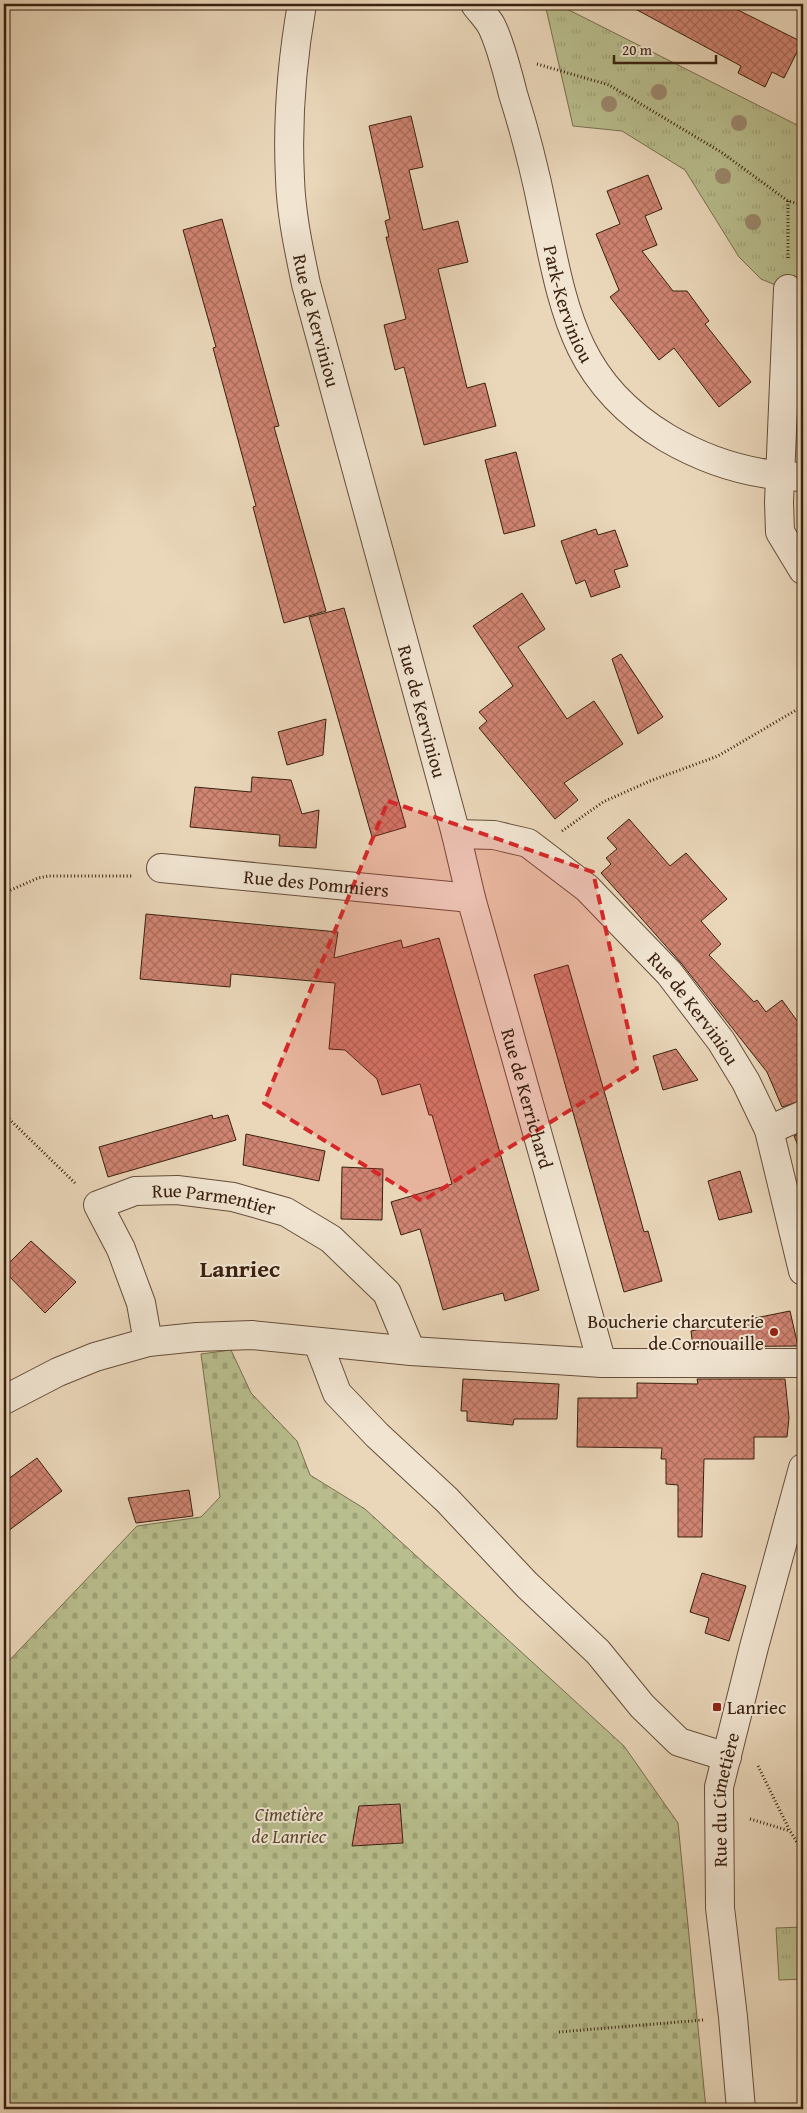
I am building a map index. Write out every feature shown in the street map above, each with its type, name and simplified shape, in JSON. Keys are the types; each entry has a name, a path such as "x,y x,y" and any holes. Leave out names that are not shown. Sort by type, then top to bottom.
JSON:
{"street":[{"name":"Rue de Kerviniou","path":"302,4 292,73 290,149 290,180 299,250 306,284 456,834 494,835 528,843 587,888 669,974 721,1041 746,1082 769,1130 803,1271"},
{"name":"Park-Kerviniou","path":"475,4 491,25 528,144 556,276 571,328 587,361 614,395 647,426 713,461 750,472 792,477"},
{"path":"788,289 792,477 780,532 803,570"},
{"name":"Rue de Kerrichard","path":"456,834 472,898 602,1363"},
{"name":"Rue des Pommiers","path":"161,868 472,898"},
{"path":"769,1130 803,1115"},
{"name":"Rue Parmentier","path":"98,1205 135,1191 177,1190 233,1197 286,1212 331,1239 386,1293 411,1351"},
{"path":"98,1205 121,1249 142,1304 148,1342"},
{"path":"7,1396 80,1363 148,1342 252,1335 411,1351 602,1363 803,1363"},
{"path":"318,1343 337,1393 376,1435 447,1500 527,1584 598,1652 642,1706 679,1742 727,1757"},
{"name":"Rue du Cimetière","path":"741,2109 720,1908 719,1787 794,1531 803,1468"}],"path":[{"path":"500,54 608,85 721,152 788,201 803,206"},
{"path":"788,201 788,289"},
{"path":"539,852 561,832 603,802 650,781 718,756 803,706"},
{"path":"4,893 38,878 49,876 127,877 161,868"},
{"path":"4,1114 98,1205"},
{"path":"757,1764 790,1831 803,1852"},
{"path":"719,1813 751,1819 790,1831"},
{"path":"559,2032 733,2018"}],"highlighted area":[{"path":"388,801 593,872 637,1069 422,1201 264,1103"}],"green space":[{"path":"545,4 557,4 803,128 803,290 797,291 780,287 761,279 739,257 685,170 622,131 573,126"},
{"name":"Cimetière de Lanriec","path":"231,1350 251,1393 297,1441 310,1475 365,1509 624,1746 678,1823 706,2109 4,2109 4,1666 137,1526 201,1517 220,1497 201,1354"},
{"path":"803,1927 803,1979 779,1980 776,1928"}],"building":[{"path":"626,4 726,4 802,42 784,78 772,72 765,87 738,73 741,66"},
{"path":"411,116 423,167 409,170 423,230 458,221 468,262 438,269 467,388 485,383 496,426 424,445 404,367 395,370 384,325 406,319 386,237 389,237 385,221 390,219 369,126"},
{"path":"648,175 662,209 645,216 657,245 642,251 673,291 687,291 709,321 705,324 751,382 719,407 674,348 659,360 610,297 619,290 596,234 620,224 607,191"},
{"path":"222,219 279,426 274,427 326,611 284,623 253,507 256,506 213,348 216,347 183,230"},
{"path":"516,452 535,526 504,534 485,460"},
{"path":"596,529 598,535 615,530 628,566 614,570 620,587 591,597 585,580 576,584 561,541"},
{"path":"522,593 545,629 518,647 567,719 594,701 623,744 564,783 578,800 555,819 479,728 487,721 479,712 513,686 473,626"},
{"path":"344,608 406,827 372,837 309,617"},
{"path":"621,654 663,717 638,734 612,659"},
{"path":"326,719 323,755 287,765 278,732"},
{"path":"252,777 291,780 302,814 319,810 316,848 279,846 280,835 190,827 195,787 251,792"},
{"path":"629,819 670,866 686,853 727,899 701,921 721,944 709,955 754,1002 757,1000 766,1012 782,1000 803,1029 803,1100 782,1107 767,1072 681,963 601,873 611,864 606,858 617,849 607,838"},
{"path":"146,914 338,932 334,958 401,940 403,948 439,938 539,1290 505,1301 503,1293 443,1310 420,1229 401,1235 391,1202 452,1184 432,1115 429,1115 420,1084 382,1095 377,1079 345,1050 329,1049 335,983 231,974 230,987 140,979"},
{"path":"568,965 644,1232 648,1231 662,1281 624,1292 534,975"},
{"path":"676,1049 698,1080 663,1090 653,1056"},
{"path":"212,1115 213,1119 228,1115 236,1140 108,1177 99,1147"},
{"path":"803,1132 803,1157 794,1136"},
{"path":"246,1134 325,1151 319,1181 243,1165"},
{"path":"342,1167 383,1169 382,1220 341,1219"},
{"path":"740,1171 752,1212 719,1220 708,1181"},
{"path":"31,1241 76,1282 45,1313 4,1271 4,1268"},
{"path":"790,1311 798,1346 693,1347 691,1331"},
{"path":"463,1379 559,1384 557,1419 514,1419 513,1425 467,1421 467,1411 461,1411"},
{"path":"697,1379 785,1379 789,1418 787,1437 754,1437 754,1459 704,1459 702,1537 678,1537 678,1485 666,1484 666,1459 661,1459 662,1448 577,1447 578,1398 637,1398 637,1383 698,1384"},
{"path":"37,1458 62,1491 4,1534 4,1482"},
{"path":"189,1490 193,1516 136,1523 128,1498"},
{"path":"702,1573 746,1586 729,1641 705,1633 709,1618 690,1612"},
{"path":"400,1804 403,1843 352,1846 359,1806"}],"place":[{"name":"Boucherie charcuterie de Cornouaille","path":"774,1332"},
{"name":"Lanriec","path":"717,1707"}],"district":[{"name":"Lanriec","path":"240,1269"}]}
